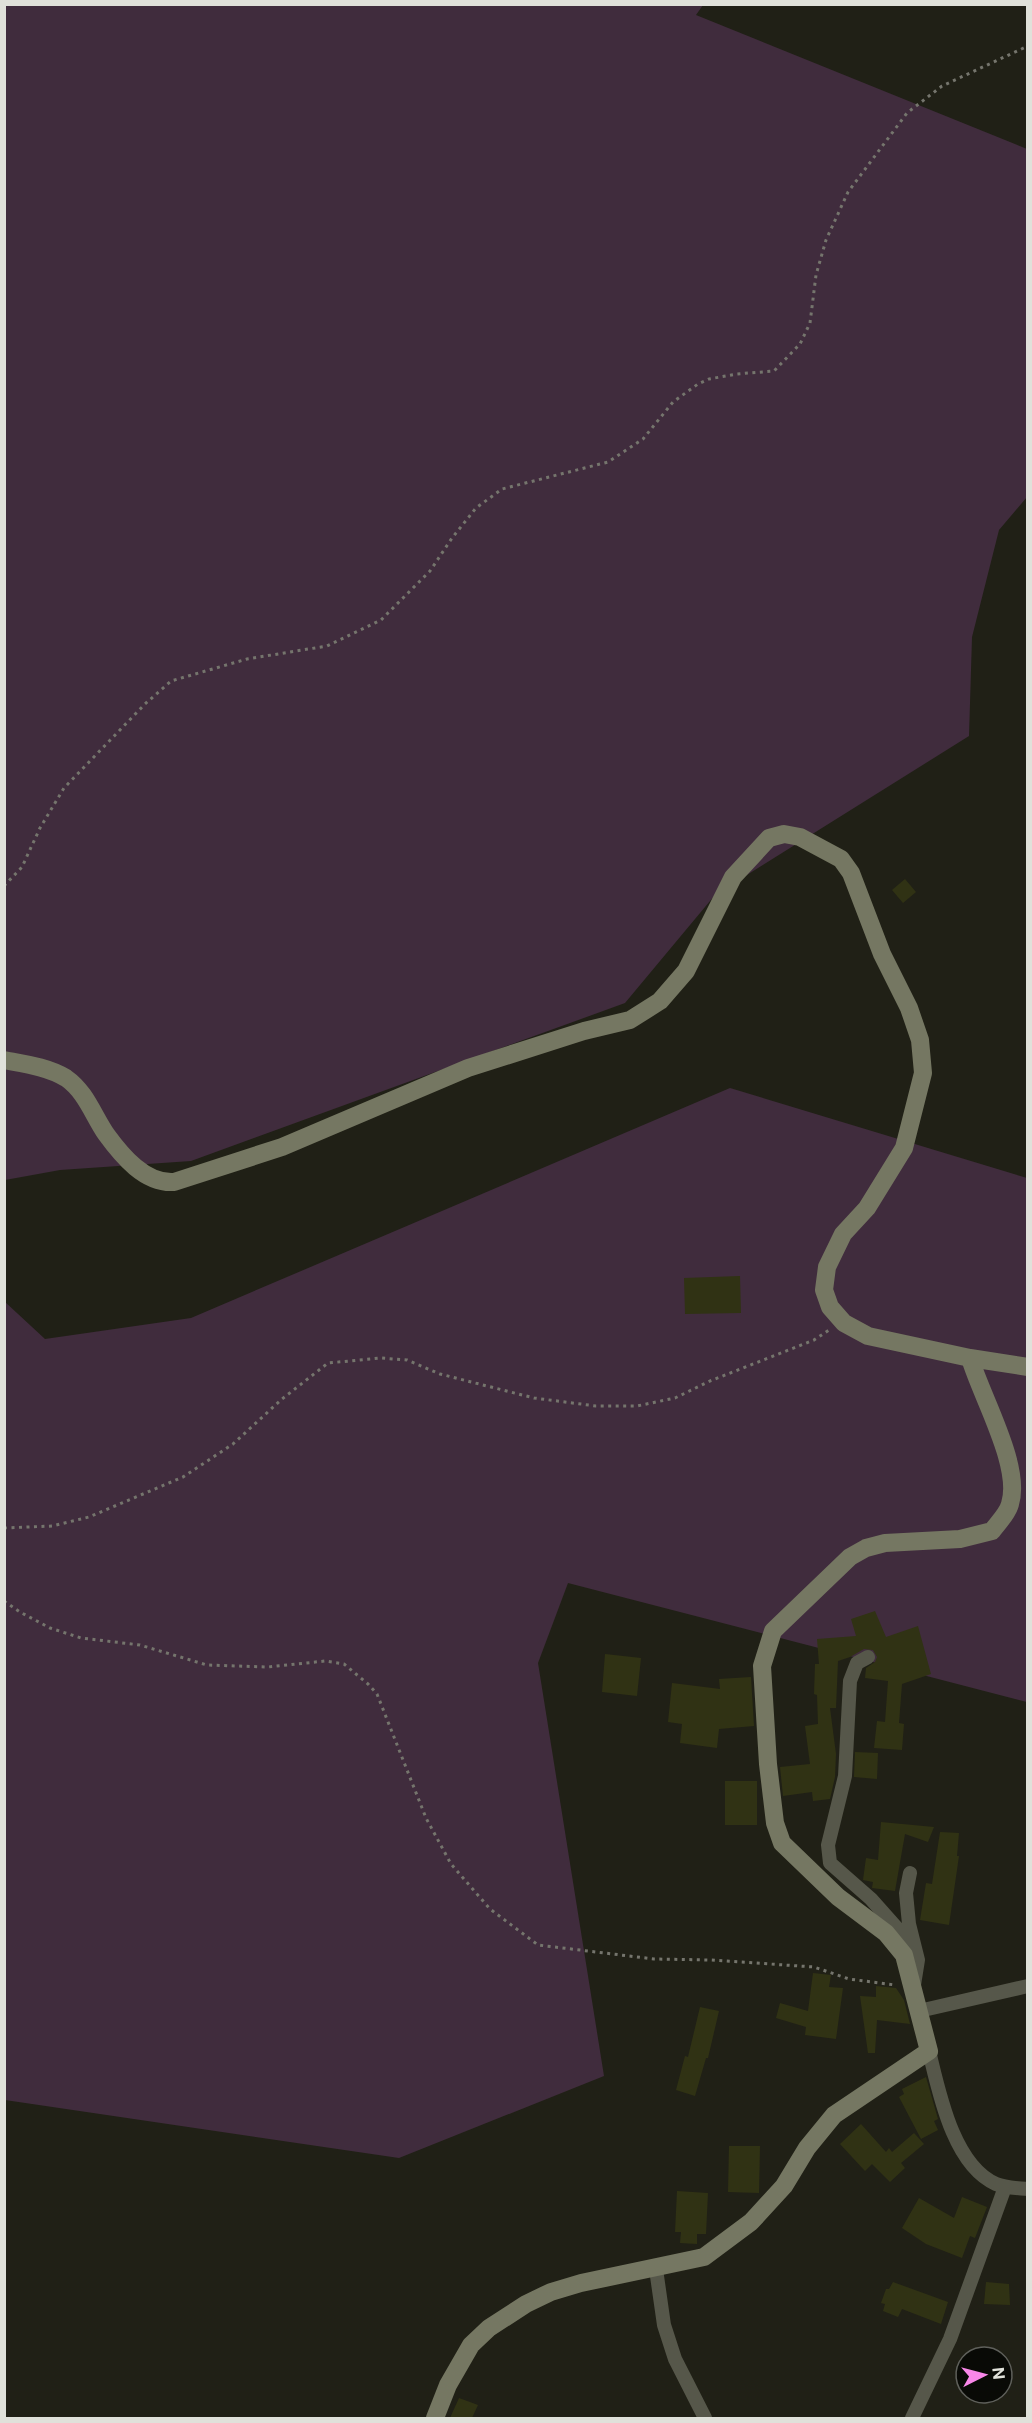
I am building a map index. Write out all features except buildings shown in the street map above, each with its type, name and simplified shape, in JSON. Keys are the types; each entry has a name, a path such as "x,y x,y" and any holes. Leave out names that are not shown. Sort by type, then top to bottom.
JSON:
{"street":[{"path":"4,1060 46,1069 66,1078 81,1092 106,1133 134,1166 154,1180 163,1183 174,1182 282,1147 468,1068 584,1031 630,1020 660,1001 686,971 733,877 769,837 784,834 800,837 841,859 851,873 882,954 909,1008 920,1040 922,1073 904,1148 867,1208 843,1234 827,1267 824,1290 830,1307 844,1323 868,1336 970,1358 1028,1367"},
{"path":"902,1953 886,1933 838,1896 782,1843 776,1823 768,1764 762,1666 773,1631 850,1557 866,1548 885,1543 960,1539 992,1531 1010,1505 1012,1476 1004,1445 983,1397 970,1358"},
{"path":"868,1657 858,1663 850,1681 845,1776 828,1845 830,1863 871,1899 903,1935 902,1953 937,2084 958,2144 975,2171 1005,2187 1028,2189"},
{"path":"910,1873 906,1893 909,1924 918,1960 913,1988"},
{"path":"919,2011 1028,1986"},
{"path":"435,2418 448,2385 471,2345 489,2328 525,2304 551,2292 581,2283 656,2269 704,2257 751,2222 784,2186 807,2148 834,2115 929,2051"},
{"path":"912,2418 950,2339 1005,2187"},
{"path":"656,2269 668,2336 675,2359 705,2418"}],"path":[{"path":"4,886 22,867 40,828 64,788 145,704 171,681 247,659 327,646 381,620 430,571 476,508 502,489 608,462 643,439 672,402 709,379 774,370 800,344 810,323 816,275 826,240 848,192 907,113 942,86 1028,46"},
{"path":"4,1528 52,1526 89,1517 183,1477 233,1444 282,1399 328,1363 381,1358 407,1360 440,1374 534,1398 596,1406 637,1406 675,1398 710,1381 814,1340 844,1323"},
{"path":"4,1601 50,1628 81,1638 140,1645 207,1665 268,1667 325,1661 344,1664 376,1694 426,1818 451,1864 490,1909 537,1945 654,1959 711,1960 814,1967 849,1979 913,1988"}],"shaded area":[{"path":"5,5 703,5 696,15 1027,149 1027,497 999,530 972,637 969,736 715,895 625,1003 191,1161 60,1170 5,1180"},
{"path":"730,1088 1027,1178 1027,1702 568,1583 538,1663 604,2076 399,2158 5,2100 4,1301 45,1339 191,1318"}]}
